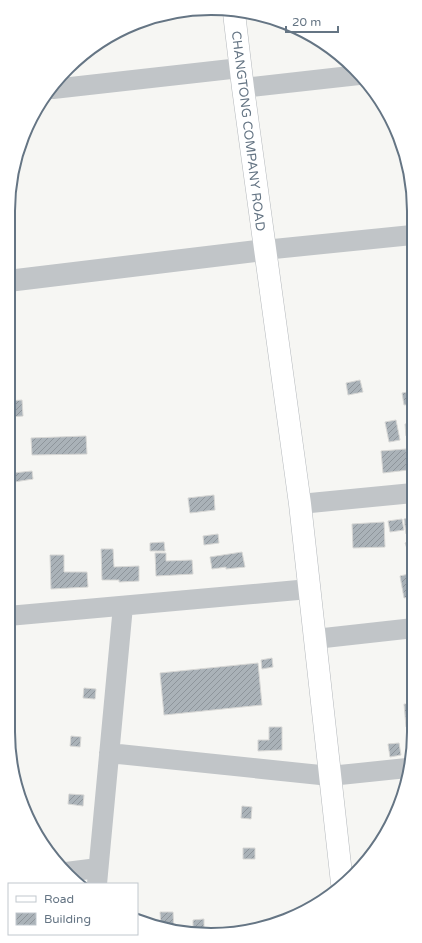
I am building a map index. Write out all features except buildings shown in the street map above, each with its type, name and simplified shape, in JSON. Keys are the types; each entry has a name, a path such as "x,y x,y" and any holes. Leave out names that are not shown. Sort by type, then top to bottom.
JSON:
{"main road":[{"name":"CHANGTONG COMPANY ROAD","path":"234,17 264,250 300,504 341,878"}],"street":[{"path":"59,89 241,78 353,75"},
{"path":"15,280 264,250 407,236"},
{"path":"300,504 407,494"},
{"path":"15,615 309,589"},
{"path":"75,873 97,876 123,606"},
{"path":"315,639 407,629"},
{"path":"109,753 330,776 403,768"}]}
